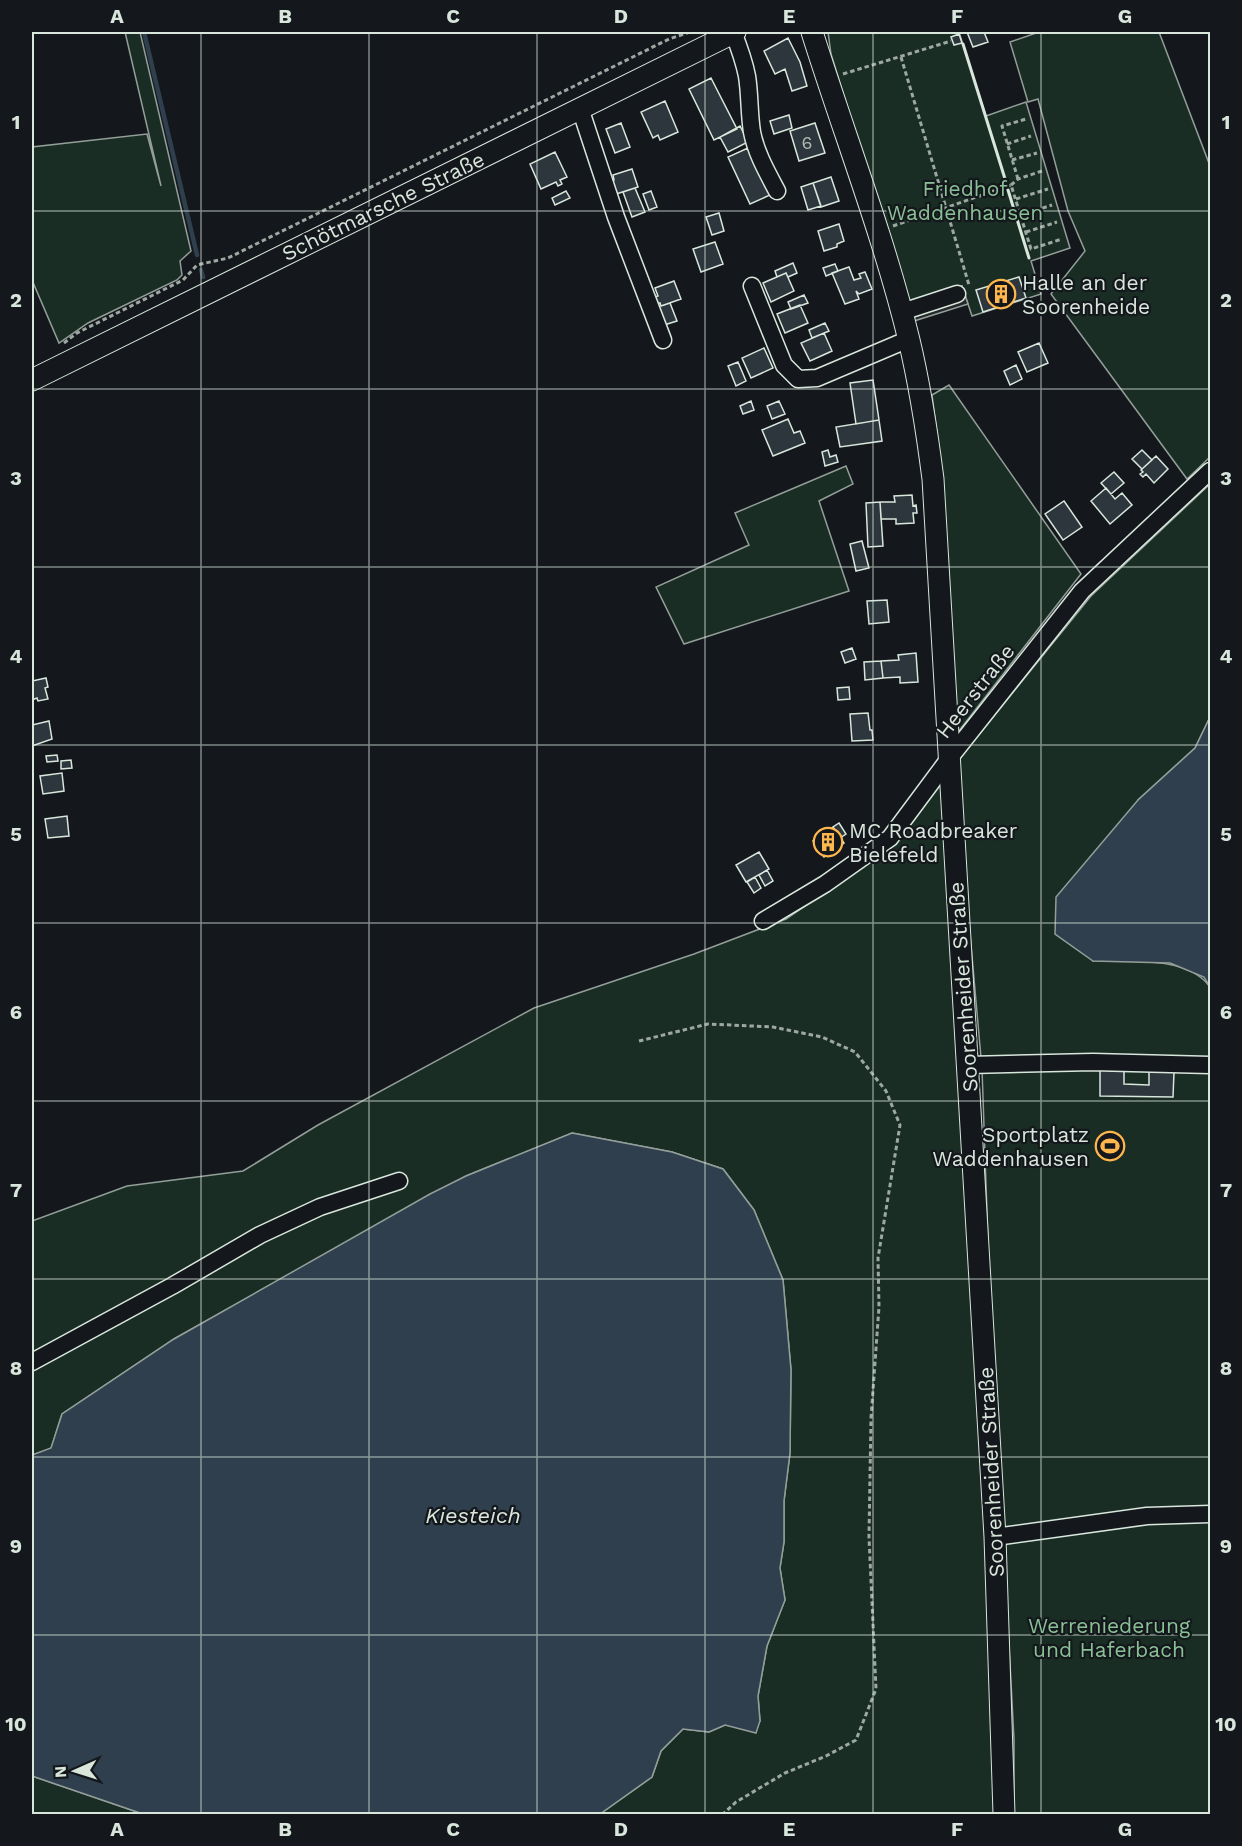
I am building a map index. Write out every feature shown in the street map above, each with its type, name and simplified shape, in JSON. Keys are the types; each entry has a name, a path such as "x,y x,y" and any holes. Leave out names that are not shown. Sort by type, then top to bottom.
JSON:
{"main road":[{"name":"Schötmarsche Straße","path":"32,380 734,32"},
{"name":"Soorenheider Straße","path":"812,32 902,312 925,411 933,479 995,1538 1004,1815"}],"street":[{"path":"734,32 747,78 748,107 759,156 777,191"},
{"path":"580,108 616,217 663,340"},
{"path":"752,286 784,366 798,379 817,378 909,339"},
{"path":"902,312 957,294"},
{"name":"Heerstraße","path":"763,921 825,884 890,838 948,760 1082,591 1210,471"},
{"path":"969,1065 1093,1062 1210,1065"},
{"path":"32,1362 260,1235 320,1207 399,1181"},
{"path":"995,1538 1147,1516 1210,1514"}],"path":[{"path":"63,344 77,333 183,280 197,264 228,258 669,39 690,32"},
{"path":"827,79 951,41"},
{"path":"901,57 971,290 957,294"},
{"path":"1018,179 1002,126 1026,119"},
{"path":"1007,144 1031,136"},
{"path":"1012,160 1037,153"},
{"path":"877,231 1011,185 1018,179 1042,171"},
{"path":"1011,185 1031,249 1062,239"},
{"path":"1016,199 1048,189"},
{"path":"1021,215 1052,205"},
{"path":"1026,232 1057,222"},
{"path":"639,1041 708,1024 773,1028 822,1037 855,1052 886,1091 900,1125 878,1258 879,1307 871,1418 869,1537 876,1689 856,1740 826,1756 785,1773 736,1802 723,1815"}],"green space":[{"path":"125,32 140,32 191,251 180,261 182,275 177,280 88,323 59,343 32,280 32,147 147,134 161,186"},
{"name":"Friedhof Waddenhausen","path":"828,32 959,32 986,116 1026,102 1070,248 1031,261 1041,294 972,316 962,286 908,303 831,54"},
{"path":"1039,32 1159,32 1210,166 1210,457 1187,479 1051,294 1085,251 1068,211 1038,99 1028,102 1010,42"},
{"path":"949,385 1081,574 955,736 943,482 932,395"},
{"path":"846,466 853,484 819,501 849,591 684,644 656,587 749,545 735,513"},
{"name":"Werreniederung und Haferbach","path":"1210,484 1210,717 1195,748 1138,800 1093,961 1140,961 1173,965 1200,977 1210,987 1210,1814 1014,1814 1014,1739 989,1270 982,1069 955,764 1091,596"},
{"path":"941,779 981,1426 996,1814 600,1814 652,1777 661,1751 683,1729 709,1732 725,1725 760,1721 758,1696 767,1646 785,1600 780,1568 784,1542 784,1501 790,1453 791,1370 783,1280 754,1210 723,1169 672,1152 572,1133 466,1176 174,1339 62,1414 51,1449 32,1455 32,1221 127,1186 243,1171 318,1125 534,1008 694,954 786,919 889,848"},
{"path":"32,1776 143,1814 32,1814"}],"shaded area":[{"path":"962,286 968,304 914,321 908,303"}],"water":[{"path":"1210,717 1210,987 1204,977 1170,963 1093,961 1055,934 1056,897 1138,800 1195,748"},
{"name":"Kiesteich","path":"572,1133 672,1152 723,1169 754,1210 783,1280 791,1370 790,1453 784,1501 784,1542 780,1568 785,1600 767,1646 758,1696 760,1721 756,1733 725,1725 709,1732 683,1729 661,1751 652,1777 600,1814 143,1814 32,1776 32,1455 51,1448 62,1414 174,1339 430,1194 466,1176"}],"building":[{"path":"967,32 984,32 988,42 973,47"},
{"path":"959,34 962,43 954,45 951,37"},
{"path":"788,38 800,62 807,86 792,91 785,69 775,74 764,51"},
{"path":"711,78 737,129 714,140 689,89"},
{"path":"665,101 678,132 660,140 658,135 653,138 641,112"},
{"path":"789,115 792,128 774,134 770,121"},
{"path":"621,123 630,147 615,153 606,129"},
{"path":"815,123 825,153 799,161 790,131"},
{"path":"740,126 748,142 728,152 720,137"},
{"path":"748,148 770,195 750,204 728,157"},
{"path":"555,152 567,177 560,180 562,184 558,186 556,182 541,189 530,164"},
{"path":"632,169 638,187 613,195 609,182 614,180 613,175"},
{"path":"831,177 839,201 821,207 813,183"},
{"path":"813,183 821,206 808,210 801,187"},
{"path":"635,188 645,212 632,217 623,192"},
{"path":"566,191 570,198 555,205 552,198"},
{"path":"651,191 657,207 649,210 643,194"},
{"path":"719,213 724,231 712,235 706,217"},
{"path":"839,224 844,241 837,244 837,247 824,251 818,231"},
{"path":"715,242 723,264 701,272 693,249"},
{"path":"793,263 797,273 788,277 786,273 777,277 775,271"},
{"path":"835,264 838,271 826,276 823,268"},
{"path":"849,267 854,280 861,278 859,274 865,272 872,289 859,294 856,291 859,299 845,304 832,273"},
{"path":"786,273 794,291 771,302 763,283"},
{"name":"Halle an der Soorenheide","path":"1019,277 1026,298 983,312 976,290"},
{"path":"674,281 681,299 661,306 660,303 656,304 654,297 658,296 655,288"},
{"path":"804,295 808,303 791,309 788,302"},
{"path":"660,303 661,306 670,303 677,321 664,325 656,304"},
{"path":"800,305 808,323 785,333 777,314"},
{"path":"825,323 829,331 812,338 809,330"},
{"path":"824,333 832,351 810,361 801,343"},
{"path":"1039,343 1048,363 1027,372 1018,352"},
{"path":"764,348 773,368 751,378 742,358"},
{"path":"738,362 746,381 736,386 728,366"},
{"path":"1016,365 1022,379 1010,385 1004,371"},
{"path":"873,380 879,420 856,424 850,383"},
{"path":"751,401 754,410 743,414 740,406"},
{"path":"779,401 785,414 772,419 767,406"},
{"path":"788,419 794,433 800,431 805,443 773,456 762,430"},
{"path":"879,420 882,441 840,447 836,427"},
{"path":"828,450 830,457 836,455 838,462 825,466 822,452"},
{"path":"1142,450 1152,460 1142,469 1132,459"},
{"path":"1156,456 1168,469 1154,483 1146,474 1143,477 1140,474 1143,472 1141,470"},
{"path":"1114,472 1124,483 1111,494 1101,483"},
{"path":"1106,488 1115,499 1122,493 1132,505 1110,524 1091,501"},
{"path":"912,495 913,506 916,505 917,513 913,513 914,523 896,524 896,519 881,519 880,502 895,502 894,496"},
{"path":"1064,501 1082,527 1063,540 1045,514"},
{"path":"880,502 883,546 868,547 866,503"},
{"path":"862,541 869,568 856,571 850,544"},
{"path":"887,600 889,622 869,624 867,601"},
{"path":"852,648 856,659 845,663 841,652"},
{"path":"916,653 918,682 900,683 900,677 883,678 881,661 899,660 898,655"},
{"path":"881,661 883,678 865,680 864,662"},
{"path":"46,678 48,687 45,688 48,699 32,700 32,681"},
{"path":"849,687 850,699 838,700 837,688"},
{"path":"868,713 873,740 852,741 850,714"},
{"path":"49,721 52,739 32,746 32,725"},
{"path":"57,755 58,761 47,762 46,756"},
{"path":"71,760 72,768 61,769 61,761"},
{"path":"62,773 64,791 43,794 40,776"},
{"path":"67,816 69,836 48,838 45,819"},
{"path":"839,823 846,834 840,838 833,827"},
{"name":"MC Roadbreaker Bielefeld","path":"833,827 844,843 824,857 813,841"},
{"path":"759,852 769,869 746,882 736,865"},
{"path":"767,870 773,881 765,886 759,875"},
{"path":"755,877 761,888 754,893 747,882"},
{"path":"1100,1070 1124,1071 1124,1084 1149,1085 1149,1071 1174,1072 1173,1097 1100,1096"}],"waterway":[{"path":"144,32 197,255"},
{"path":"201,270 203,277"}],"wall":[{"path":"963,44 1006,182"},
{"path":"1008,190 1029,258"}],"place":[{"name":"Halle an der Soorenheide","path":"1001,294"},
{"name":"MC Roadbreaker Bielefeld","path":"828,842"},
{"name":"Sportplatz Waddenhausen","path":"1110,1146"}]}
